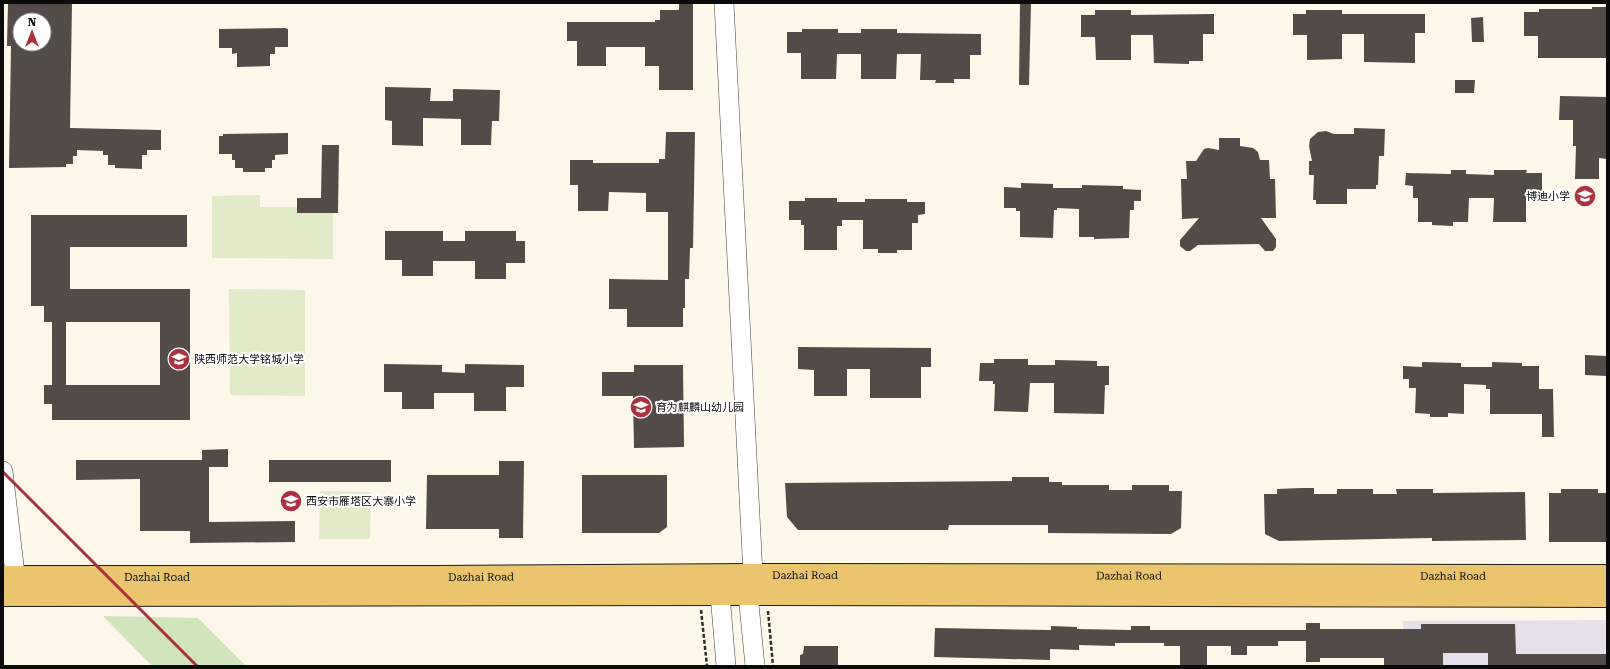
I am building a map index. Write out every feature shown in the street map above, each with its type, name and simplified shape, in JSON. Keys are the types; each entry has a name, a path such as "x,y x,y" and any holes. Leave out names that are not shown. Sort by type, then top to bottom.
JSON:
{"main road":[{"name":"Dazhai Road","path":"10,586 434,577 731,575 756,588 1607,596"},
{"name":"Dazhai Road","path":"10,586 710,594 756,588 1607,576"}],"street":[{"path":"724,3 756,588 755,666"},
{"path":"3,471 10,586"},
{"path":"726,666 710,594 731,575"}],"path":[{"path":"756,588 773,666"},
{"path":"707,666 710,594"}],"shaded area":[{"path":"1607,620 1607,666 1403,666 1403,621"}],"green space":[{"path":"260,195 260,207 333,207 333,259 212,258 212,196"},
{"path":"229,289 305,290 305,396 230,395"},
{"path":"320,491 371,492 370,539 319,539"},
{"path":"103,616 198,618 246,666 152,666"}],"building":[{"path":"8,3 72,3 70,128 161,130 161,150 147,150 147,155 142,155 142,169 115,168 115,165 108,165 108,155 103,155 103,151 77,150 77,156 73,156 73,164 66,164 66,167 9,168 11,46 7,46"},
{"path":"679,3 693,3 693,90 659,90 659,66 645,66 645,47 606,47 606,66 577,66 577,41 567,41 567,22 655,22 655,20 660,20 660,10 679,10"},
{"path":"1020,3 1031,3 1029,85 1019,85"},
{"path":"1592,7 1607,7 1607,58 1538,58 1538,36 1524,36 1524,12 1539,12 1539,9 1592,9"},
{"path":"1095,10 1131,10 1131,15 1214,14 1214,34 1203,34 1203,61 1189,61 1189,64 1154,63 1153,35 1131,35 1131,60 1096,60 1095,37 1081,37 1081,15 1095,15"},
{"path":"1306,10 1342,10 1342,14 1425,14 1425,33 1415,33 1415,63 1364,62 1364,34 1342,34 1342,59 1307,60 1307,35 1293,35 1293,14 1306,14"},
{"path":"1483,17 1484,42 1472,42 1471,18"},
{"path":"219,29 288,29 288,47 275,47 275,54 270,54 270,66 237,67 237,53 232,54 232,48 219,48"},
{"path":"802,29 838,29 838,33 861,33 861,29 897,29 897,33 981,34 981,55 970,55 970,79 954,79 954,83 935,83 936,80 920,80 921,54 897,54 896,79 861,79 861,54 837,54 836,79 801,79 801,53 787,53 787,32 802,32"},
{"path":"1455,80 1475,80 1474,93 1455,93"},
{"path":"385,87 431,88 430,101 453,101 453,89 500,90 499,121 492,121 491,145 461,145 461,119 423,118 423,146 392,145 392,121 385,120"},
{"path":"1560,96 1607,97 1607,159 1599,158 1599,179 1575,179 1576,146 1573,146 1573,120 1559,120"},
{"path":"1354,128 1385,129 1384,156 1379,156 1378,185 1376,185 1376,189 1347,189 1347,204 1316,204 1316,200 1313,200 1314,175 1309,175 1309,161 1312,161 1309,146 1310,139 1318,132 1326,131 1334,134 1354,134"},
{"path":"666,132 695,132 693,248 690,248 689,279 685,279 685,308 683,308 683,327 627,327 627,309 609,309 609,279 668,280 668,212 646,212 646,193 609,192 608,211 578,211 578,185 570,185 570,160 593,160 593,163 659,163 659,159 665,159"},
{"path":"288,133 288,154 275,155 275,160 272,160 272,168 265,168 265,172 243,172 243,168 235,168 235,160 232,160 232,154 219,154 219,136 223,136 223,134"},
{"path":"1219,138 1240,138 1240,146 1253,148 1258,152 1260,160 1269,160 1270,179 1275,179 1276,218 1261,218 1276,239 1276,247 1273,251 1265,251 1259,244 1198,245 1190,251 1186,251 1180,246 1180,240 1199,218 1182,219 1181,179 1187,179 1186,161 1196,161 1204,149 1208,148 1219,150"},
{"path":"322,145 339,145 338,213 297,213 297,198 321,198"},
{"path":"1451,170 1466,170 1466,174 1494,175 1494,170 1527,170 1526,173 1542,173 1542,194 1531,194 1531,198 1526,197 1526,222 1493,222 1494,198 1469,198 1468,222 1453,222 1453,226 1432,225 1432,222 1418,222 1418,198 1413,198 1413,186 1405,185 1406,173 1451,174"},
{"path":"1021,183 1053,184 1053,188 1082,188 1082,185 1123,186 1123,189 1141,190 1141,201 1134,201 1134,210 1130,210 1129,238 1094,239 1094,237 1079,237 1079,209 1057,208 1057,210 1054,210 1053,238 1020,237 1020,211 1016,211 1016,208 1004,208 1004,187 1021,188"},
{"path":"805,198 837,198 837,202 865,202 865,199 907,199 907,202 925,202 925,214 918,215 918,223 912,223 912,250 897,250 897,253 878,253 878,249 863,249 863,220 842,220 842,226 837,226 837,250 804,250 804,225 801,225 801,220 789,220 789,201 805,201"},
{"path":"31,215 187,215 187,247 70,247 70,289 190,289 190,420 52,420 52,404 44,404 44,385 52,385 52,322 44,322 44,306 31,306","holes":["66,322 160,322 160,385 66,385"]},
{"path":"385,231 443,231 443,241 465,241 465,231 516,231 516,241 525,241 525,263 506,263 506,279 475,279 475,261 433,261 433,276 402,276 402,260 385,260"},
{"path":"798,347 931,348 931,367 921,367 921,398 870,398 870,369 847,369 847,396 814,396 814,370 798,369"},
{"path":"1585,355 1607,356 1607,376 1585,375"},
{"path":"994,359 1028,359 1028,365 1055,365 1055,360 1097,361 1097,366 1109,366 1109,385 1105,385 1104,414 1054,413 1054,383 1030,383 1028,412 994,411 995,384 993,384 993,381 979,381 980,363 994,363"},
{"path":"1422,362 1461,363 1461,367 1492,367 1492,362 1522,363 1522,366 1539,366 1539,389 1553,389 1554,437 1542,437 1542,414 1490,414 1490,389 1486,389 1486,385 1464,384 1464,414 1448,413 1448,417 1430,417 1430,414 1415,413 1416,388 1409,388 1409,379 1403,379 1403,366 1422,367"},
{"path":"384,364 442,365 442,372 465,373 465,364 524,365 524,387 506,387 506,411 474,411 474,393 434,393 434,409 402,409 402,392 384,392"},
{"path":"634,365 683,365 684,447 634,448 633,396 602,396 602,372 634,372"},
{"path":"228,449 228,467 209,467 209,522 295,521 295,542 190,543 190,531 140,531 140,479 76,480 76,460 202,460 202,450"},
{"path":"269,460 391,460 391,482 269,482"},
{"path":"499,461 524,461 523,538 499,538 499,529 426,529 427,475 499,475"},
{"path":"582,475 667,475 667,527 659,533 582,533"},
{"path":"1012,477 1049,477 1049,482 1062,482 1062,485 1109,485 1109,490 1132,490 1132,485 1169,485 1169,491 1182,491 1181,528 1171,534 1048,533 1048,525 949,525 948,530 798,530 787,517 785,483 1012,481"},
{"path":"1314,488 1314,494 1337,494 1337,489 1373,489 1373,494 1397,494 1396,489 1433,489 1433,493 1525,492 1526,540 1432,541 1432,538 1279,541 1265,534 1264,494 1277,494 1277,489"},
{"path":"1561,489 1598,489 1598,493 1607,493 1607,542 1549,542 1549,493 1561,493"},
{"path":"1306,623 1320,623 1320,629 1421,629 1421,624 1515,624 1516,654 1607,654 1607,666 1488,666 1488,653 1443,653 1443,666 1384,666 1384,658 1320,658 1320,662 1306,662 1306,641 1278,641 1278,646 1247,646 1247,655 1231,655 1231,646 1207,646 1207,666 1180,666 1180,646 1164,646 1164,643 1115,643 1115,646 1079,645 1079,650 1050,649 1050,660 934,657 935,628 1051,630 1051,626 1077,627 1077,629 1131,630 1131,626 1150,626 1150,630 1306,630"},
{"path":"804,646 838,646 838,666 800,666 800,655 803,654"}],"railway":[{"path":"3,472 197,666"}],"place":[{"name":"博迪小学","path":"1585,196"},
{"name":"陕西师范大学铭城小学","path":"179,359"},
{"name":"育为麒麟山幼儿园","path":"641,407"},
{"name":"西安市雁塔区大寨小学","path":"291,501"}]}
